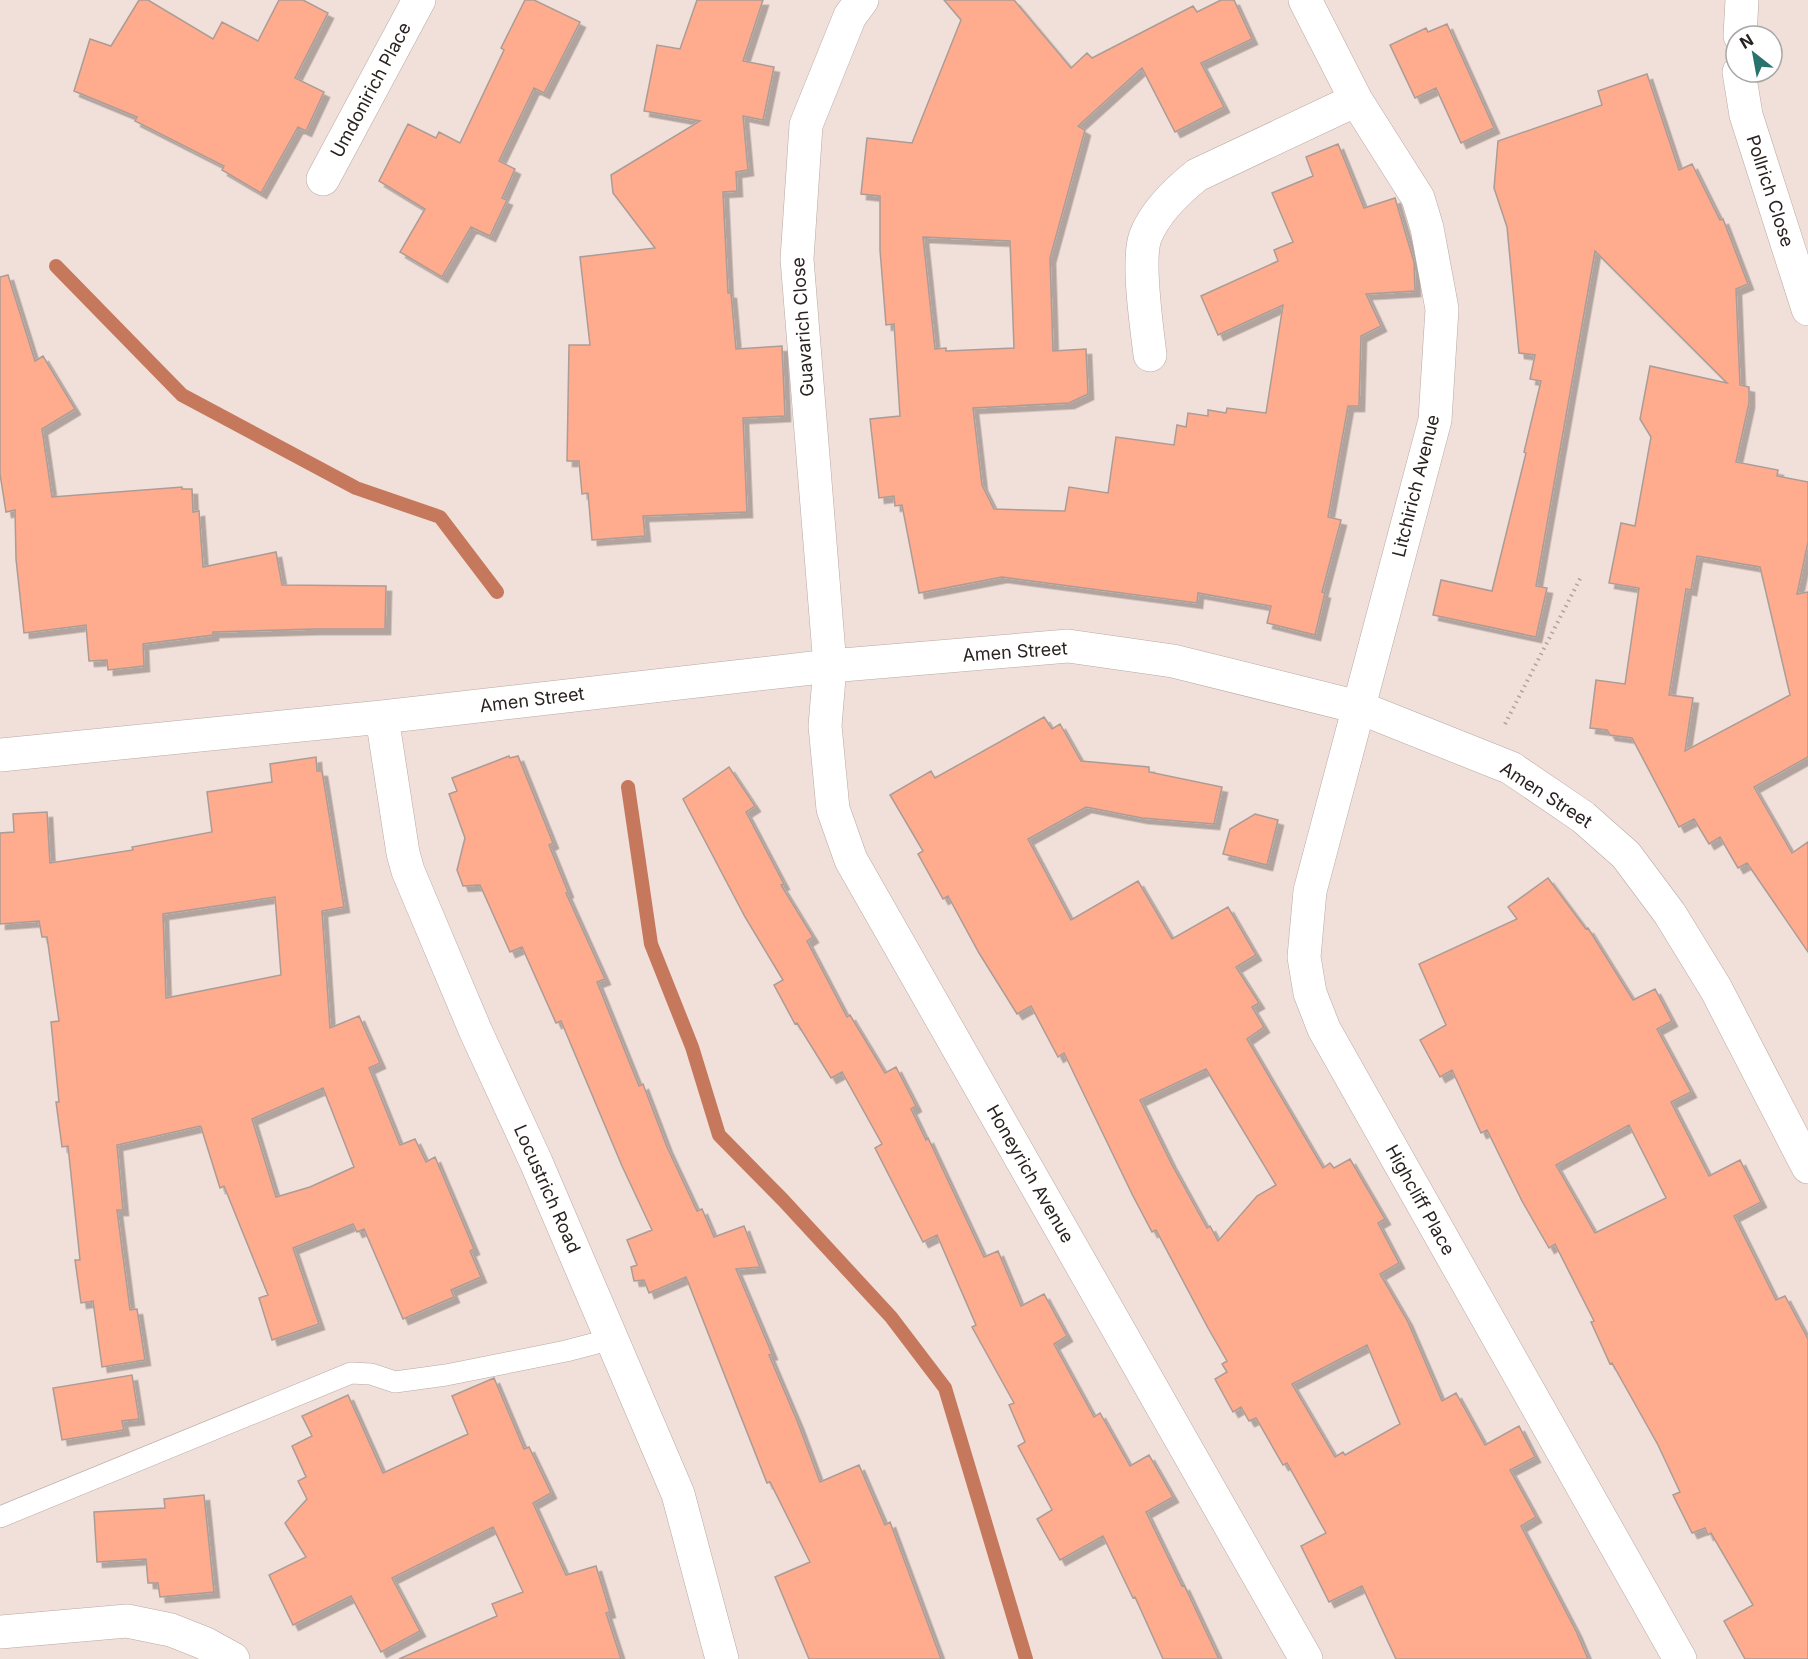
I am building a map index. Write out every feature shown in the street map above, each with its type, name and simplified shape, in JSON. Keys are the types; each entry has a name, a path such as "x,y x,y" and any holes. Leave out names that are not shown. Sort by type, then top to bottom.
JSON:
{"street":[{"name":"Umdonirich Place","path":"324,179 419,0"},
{"name":"Guavarich Close","path":"830,666 797,259 806,125 850,16 862,0"},
{"name":"Litchirich Avenue","path":"1305,0 1356,100 1418,198 1427,228 1442,309 1435,420 1358,707"},
{"path":"1741,24 1742,0"},
{"name":"Pollrich Close","path":"1741,84 1746,115 1808,309"},
{"path":"1150,355 1142,258 1145,236 1176,191 1197,175 1356,100"},
{"name":"Amen Street","path":"0,755 382,717 830,666 1068,646 1173,661 1358,707 1511,768 1583,817 1626,855 1670,914 1716,989 1808,1167"},
{"name":"Honeyrich Avenue","path":"830,666 825,726 834,809 851,860 1306,1659"},
{"name":"Highcliff Place","path":"1358,707 1310,891 1304,957 1310,993 1324,1029 1680,1659"},
{"name":"Locustrich Road","path":"382,717 403,853 408,871 678,1494 722,1659"},
{"path":"0,1632 127,1621 171,1630 204,1643 233,1659"}],"lane":[{"path":"0,1517 351,1373 371,1374 395,1382 446,1375 566,1351 612,1339"}],"path":[{"path":"1487,759 1582,574"}],"building":[{"path":"139,0 148,0 213,39 222,22 258,41 279,0 303,0 328,13 295,78 324,92 306,131 298,127 261,193 222,170 224,166 135,121 137,117 74,91 90,39 111,46"},
{"path":"525,0 534,0 580,22 544,93 534,88 499,161 515,169 502,198 507,200 490,236 471,227 442,277 400,252 425,209 379,181 408,124 436,138 439,132 460,143 504,50 501,48"},
{"path":"697,0 763,0 743,61 774,67 763,120 743,116 748,170 736,172 737,191 723,192 728,293 731,293 736,349 782,346 785,416 743,418 747,512 643,516 645,536 592,540 588,493 582,494 579,461 567,461 569,345 590,345 580,257 655,248 613,193 611,175 700,121 644,111 657,45 680,49"},
{"path":"944,0 1014,0 1071,68 1087,53 1092,58 1193,6 1197,12 1221,0 1234,0 1252,39 1201,63 1224,107 1175,132 1142,68 1078,126 1085,130 1050,258 1053,351 1086,349 1088,394 1069,403 973,408 982,485 994,509 1065,511 1069,487 1108,493 1116,437 1174,445 1177,425 1186,427 1188,413 1208,416 1208,410 1226,413 1227,408 1266,413 1283,305 1218,335 1201,296 1278,261 1274,250 1293,242 1272,193 1313,176 1306,157 1338,144 1364,208 1395,198 1414,262 1415,291 1366,294 1381,326 1361,336 1359,406 1348,406 1328,517 1341,520 1322,592 1325,593 1315,635 1267,623 1271,606 1198,593 1197,603 1002,577 919,593 902,505 895,506 894,496 879,498 870,419 900,416 894,324 886,325 880,250 880,196 861,194 867,138 912,143 961,20","holes":["923,237 1010,241 1014,348 946,351 946,348 935,349"]},
{"path":"1447,24 1494,128 1461,143 1436,88 1415,98 1390,45 1426,28 1428,32"},
{"path":"1647,74 1679,170 1692,164 1720,220 1723,219 1748,284 1736,289 1740,385 1749,387 1749,403 1736,462 1778,470 1777,476 1808,482 1808,542 1797,594 1808,592 1808,757 1754,787 1792,853 1808,842 1808,952 1747,863 1738,868 1720,837 1709,844 1694,819 1679,827 1632,738 1610,735 1607,730 1590,728 1596,680 1625,684 1639,588 1609,583 1621,523 1635,526 1651,437 1640,419 1650,366 1727,383 1595,251 1536,586 1547,588 1536,637 1433,615 1441,580 1492,591 1541,381 1530,379 1535,355 1519,353 1507,227 1494,188 1498,141 1602,105 1598,91","holes":["1697,556 1760,567 1790,695 1685,751 1693,698 1669,695 1686,589 1691,590"]},
{"path":"8,275 35,361 43,356 75,409 42,429 52,497 182,487 182,489 192,489 193,512 199,511 203,567 276,552 282,585 386,586 385,629 213,632 213,635 143,644 144,666 108,670 107,660 89,661 86,625 24,633 16,559 15,510 6,512 0,474 0,277"},
{"path":"1044,717 1052,729 1060,724 1081,761 1149,767 1149,772 1222,787 1214,824 1142,818 1086,807 1028,839 1071,920 1138,881 1172,939 1228,907 1256,955 1236,967 1259,1003 1252,1007 1264,1027 1247,1039 1323,1168 1330,1163 1334,1168 1350,1159 1385,1219 1378,1223 1399,1263 1380,1274 1407,1320 1442,1401 1456,1393 1485,1445 1519,1426 1535,1457 1510,1470 1536,1517 1521,1526 1576,1631 1588,1659 1396,1659 1362,1586 1329,1602 1301,1546 1326,1533 1287,1463 1283,1465 1256,1418 1249,1421 1241,1407 1233,1412 1215,1379 1227,1372 1222,1364 1227,1361 1156,1230 1152,1232 1064,1053 1058,1057 1031,1006 1017,1014 979,953 948,896 943,899 918,854 923,851 890,795 931,771 935,778","holes":["1206,1069 1276,1185 1257,1196 1218,1241 1210,1226 1207,1228 1171,1163 1140,1100","1367,1345 1400,1424 1345,1455 1343,1452 1335,1457 1292,1384"]},
{"path":"509,756 510,758 518,756 553,843 549,845 568,892 566,893 605,979 597,982 639,1086 643,1084 667,1147 697,1211 702,1209 714,1237 744,1226 760,1267 736,1269 772,1354 769,1355 820,1482 859,1465 885,1525 890,1522 941,1659 809,1659 775,1577 810,1562 770,1482 767,1483 686,1277 649,1293 644,1280 634,1281 631,1267 637,1265 627,1240 652,1230 622,1166 561,1021 556,1023 522,947 510,952 480,885 463,886 457,870 465,838 449,794 457,791 452,778"},
{"path":"316,757 317,771 322,771 344,907 322,911 330,1028 359,1016 380,1063 369,1068 400,1145 415,1139 426,1162 435,1157 474,1249 470,1251 481,1277 451,1290 454,1297 403,1319 364,1229 357,1232 353,1224 293,1248 319,1324 272,1340 259,1298 268,1295 224,1186 220,1188 201,1127 117,1145 123,1210 117,1210 130,1310 137,1309 145,1360 102,1367 93,1301 81,1303 75,1260 80,1260 68,1146 62,1147 56,1102 59,1102 51,1022 59,1021 47,937 42,937 39,921 0,924 0,833 14,832 13,814 47,812 50,863 133,850 132,847 212,832 207,792 272,782 270,764","holes":["275,897 281,975 166,998 163,914","323,1088 354,1167 310,1187 276,1197 252,1119"]},
{"path":"729,767 755,806 746,812 784,884 781,885 813,937 807,941 847,1017 850,1015 885,1073 896,1067 916,1106 911,1109 926,1140 928,1138 984,1257 998,1251 1021,1306 1044,1294 1067,1336 1054,1344 1094,1417 1100,1413 1130,1466 1149,1455 1173,1497 1146,1512 1219,1659 1163,1659 1135,1597 1133,1598 1103,1536 1060,1560 1037,1519 1052,1510 1018,1446 1025,1442 1009,1405 1014,1403 972,1327 976,1325 937,1235 923,1242 875,1148 882,1144 842,1072 831,1078 797,1023 795,1024 774,985 783,980 745,917 683,799"},
{"path":"1255,814 1278,820 1267,865 1223,854 1230,829"},
{"path":"1548,878 1586,929 1588,928 1633,1000 1655,989 1672,1021 1657,1029 1691,1092 1671,1102 1709,1176 1740,1160 1761,1202 1734,1216 1776,1300 1785,1296 1808,1339 1808,1659 1745,1659 1724,1621 1753,1605 1711,1533 1708,1535 1705,1528 1692,1533 1673,1495 1680,1492 1658,1445 1612,1363 1610,1364 1591,1322 1594,1321 1555,1244 1549,1248 1522,1201 1487,1130 1481,1133 1452,1070 1440,1077 1420,1040 1446,1025 1419,964 1517,919 1508,907","holes":["1629,1125 1666,1198 1595,1233 1556,1165"]},
{"path":"132,1375 139,1419 122,1421 124,1430 62,1440 53,1388"},
{"path":"494,1378 524,1449 529,1447 551,1493 533,1503 566,1575 596,1566 610,1612 606,1613 621,1659 399,1659 497,1616 492,1604 523,1592 493,1527 392,1578 420,1631 381,1652 351,1596 293,1625 269,1575 306,1557 285,1523 307,1499 298,1481 306,1477 292,1446 312,1436 302,1416 348,1395 383,1473 468,1434 452,1396"},
{"path":"204,1495 214,1592 160,1597 158,1583 148,1583 146,1559 97,1562 94,1512 165,1508 164,1499"}],"waterway":[{"path":"56,266 182,395 356,488 440,517 497,592"},
{"path":"628,787 651,944 692,1047 719,1135 783,1200 891,1317 945,1388 1026,1659"}]}
